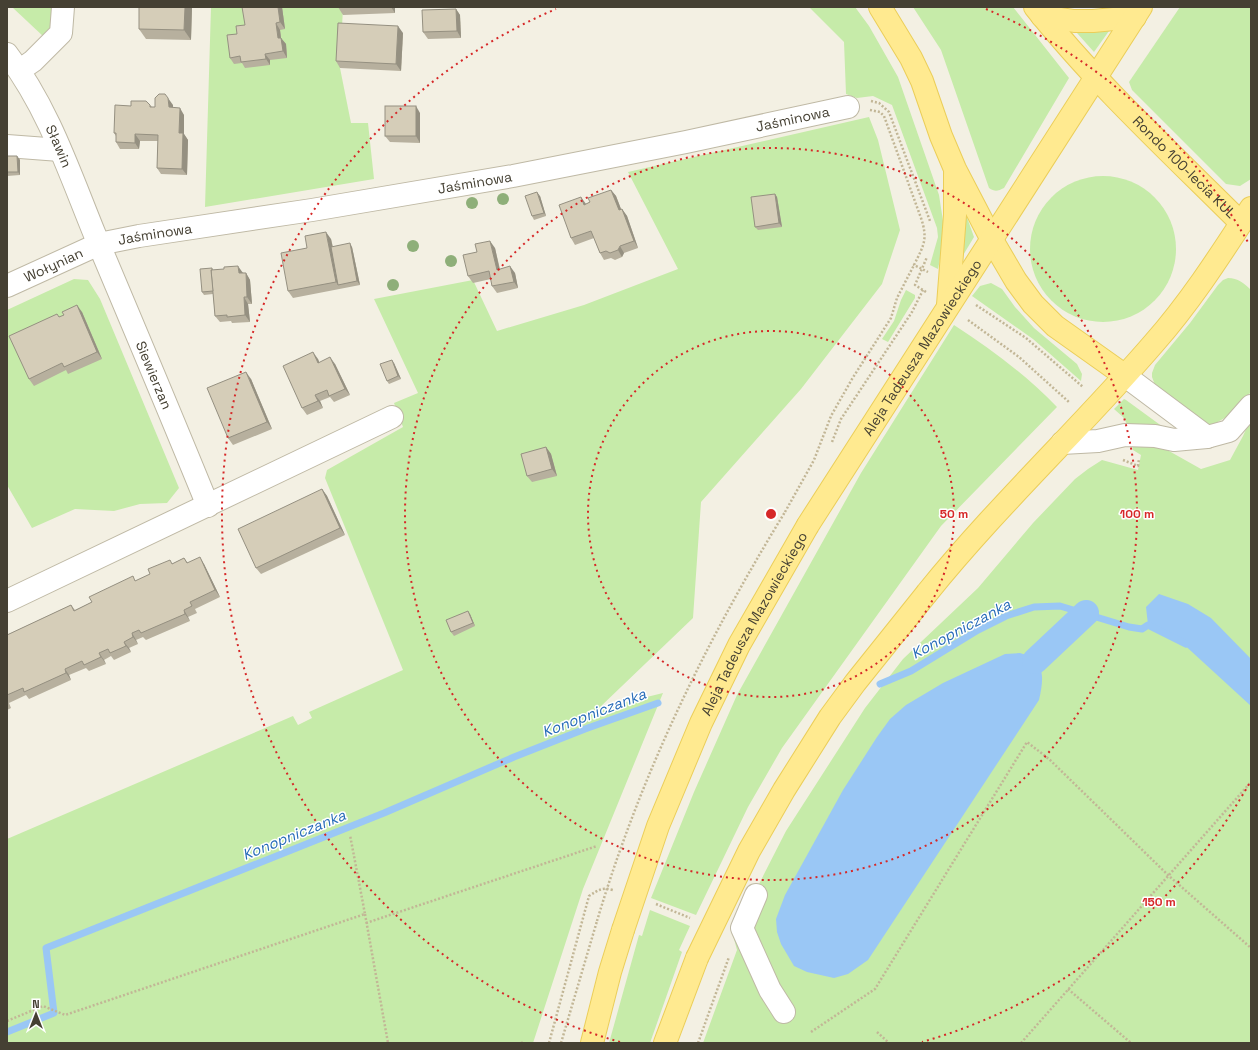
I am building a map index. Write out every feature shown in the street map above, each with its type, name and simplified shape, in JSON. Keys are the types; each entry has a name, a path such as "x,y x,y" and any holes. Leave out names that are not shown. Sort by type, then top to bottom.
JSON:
{"main road":[{"path":"665,1043 697,958 728,892 763,825 830,717 864,670 938,579 1124,375 1046,319 1024,293 992,240 955,169 941,136 922,81 911,58 880,7"},
{"path":"1039,12 1074,21 1093,21 1138,12"},
{"name":"Rondo 100-lecia KUL","path":"1039,12 1096,77 1248,222 1189,300 1154,343 1124,375"},
{"path":"992,240 1138,12"},
{"path":"948,307 955,215 955,169"},
{"name":"Aleja Tadeusza Mazowieckiego","path":"592,1043 610,972 658,826 701,723 739,644 808,525 992,240"}],"street":[{"path":"13,62 33,61 61,33 62,7"},
{"name":"Sławin","path":"13,62 43,112 99,244"},
{"name":"Jaśminowa","path":"99,244 139,236 312,210 514,176 686,142 848,107"},
{"path":"7,146 60,150"},
{"name":"Wołynian","path":"7,286 99,244"},
{"name":"Siewierzan","path":"99,244 208,506"},
{"path":"1124,375 1207,437"},
{"path":"1062,443 1086,443 1125,435 1155,436 1174,440 1207,437 1229,431 1251,406"},
{"path":"7,601 208,506 392,416"},
{"path":"756,895 742,928 770,990 784,1012"}],"path":[{"path":"891,116 930,223"},
{"path":"929,251 915,285 1019,357 1086,416"},
{"path":"785,512 814,460 831,416 852,379 891,318 897,298 914,265"},
{"path":"830,447 841,418 912,312 923,290"},
{"path":"1109,439 1112,449 1117,456 1125,461 1138,466 1140,458"},
{"path":"811,1032 875,989 1027,742 1049,759 1169,876 1251,948"},
{"path":"1020,1043 1251,782"},
{"path":"350,835 388,1043"},
{"path":"366,923 596,846"},
{"path":"7,1021 43,1006 65,1015 364,914"},
{"path":"561,1043 596,921"},
{"path":"1068,989 1131,1043"},
{"path":"877,1032 889,1043"}],"green space":[{"path":"12,7 53,7 52,35 44,37"},
{"path":"211,7 343,7 340,68 351,123 368,123 374,179 205,207"},
{"path":"809,7 855,7 869,26 898,77 939,195 945,234 938,269 930,265 938,237 937,228 892,105 873,96 857,98 846,94 844,42"},
{"path":"913,7 1013,7 1069,78 1004,188 1000,190 996,191 989,188 941,50"},
{"path":"1180,7 1251,7 1251,179 1240,186 1226,184 1132,90 1129,82"},
{"path":"1109,31 1094,52 1077,33 1078,32"},
{"path":"869,117 878,140 900,230 882,284 801,389 701,502 693,618 598,709 663,693 583,889 533,1043 7,1043 7,839 293,716 298,725 312,718 309,712 403,670 325,478 327,470 403,427 394,403 418,393 374,299 473,280 497,331 584,305 678,269 628,172"},
{"path":"1096,176 1110,176 1124,179 1144,188 1155,197 1164,208 1173,228 1176,249 1173,270 1164,290 1155,301 1144,310 1124,319 1110,322 1096,322 1082,319 1062,310 1051,301 1042,290 1033,270 1030,256 1030,242 1033,228 1042,208 1051,197 1062,188 1082,179"},
{"path":"965,212 974,237 959,262"},
{"path":"1228,278 1241,281 1251,290 1251,392 1228,416 1209,427 1155,385 1152,373 1155,365 1190,323 1218,285 1223,280"},
{"path":"74,279 88,280 100,299 179,488 167,503 140,504 114,511 75,509 32,528 7,485 7,310"},
{"path":"991,283 1002,289 1015,307 1034,328 1077,364 1082,374 1081,381 1033,339 972,296 980,286"},
{"path":"906,290 915,295 915,298 888,342 882,339 894,321"},
{"path":"954,325 1008,363 1057,407 941,526 782,748 748,807 696,915 651,898 694,792 737,695 861,473"},
{"path":"1124,399 1163,427 1129,427 1123,417 1114,409"},
{"path":"1251,418 1251,1043 703,1043 737,950 733,935 786,831 865,708 903,659 978,588 1033,523 1075,479 1088,469 1102,460 1138,470 1141,455 1133,450 1132,444 1154,445 1169,451 1201,469 1230,460"},
{"path":"650,910 690,926 679,950 682,952 650,1043 609,1043 639,935 642,936"}],"water":[{"path":"1159,594 1188,604 1211,618 1251,659 1251,706 1179,640 1148,625 1146,607"},
{"path":"1020,653 1035,660 1039,665 1042,684 1039,700 868,960 848,974 834,978 807,972 794,966 781,944 777,932 776,919 785,895 843,790 877,737 890,719 906,705 943,683 1005,654"}],"building":[{"path":"139,7 185,7 184,30 139,29"},
{"path":"242,7 278,7 280,22 276,23 278,38 281,38 283,51 265,54 266,59 241,62 240,56 230,58 227,35 237,34 236,26 245,25"},
{"path":"456,9 457,31 423,32 422,10"},
{"path":"338,23 398,26 396,64 336,61"},
{"path":"159,94 165,94 168,98 169,107 180,108 179,133 183,133 182,169 157,168 158,135 135,134 135,143 116,142 116,133 114,133 115,105 131,106 131,101 146,101 150,107 155,107 155,98"},
{"path":"385,106 416,106 416,136 385,136"},
{"path":"7,156 17,156 18,172 7,172"},
{"path":"611,190 619,210 622,209 634,241 620,246 618,250 610,253 606,251 600,253 591,231 571,238 559,205 581,197 584,205 590,202 588,198"},
{"path":"537,192 544,213 532,216 525,196"},
{"path":"775,194 779,223 755,227 751,197"},
{"path":"326,232 336,282 288,291 281,253 307,248 305,236"},
{"path":"490,241 497,270 510,266 514,282 492,286 489,271 468,276 463,255 477,252 475,244"},
{"path":"350,243 357,281 338,285 331,247"},
{"path":"238,266 239,273 246,273 247,297 244,297 245,315 227,317 227,315 215,316 211,270"},
{"path":"212,268 213,291 202,292 200,269"},
{"path":"77,305 97,352 64,367 62,363 29,379 9,336 57,314 59,317 64,315 62,312"},
{"path":"313,352 318,363 330,357 345,389 329,396 327,390 315,395 318,401 302,408 283,366"},
{"path":"392,360 398,376 387,381 380,364"},
{"path":"246,372 267,422 228,438 207,388"},
{"path":"546,447 552,469 527,476 521,454"},
{"path":"322,489 340,528 256,568 238,529"},
{"path":"200,557 215,590 190,602 192,606 184,610 185,614 141,633 139,630 132,633 133,637 124,642 126,646 110,653 108,649 99,653 101,657 84,665 82,661 65,669 66,673 24,692 23,688 7,695 7,635 71,605 74,611 92,602 89,597 133,576 135,581 150,574 148,569 170,560 172,564 184,558 187,563"},
{"path":"468,611 473,623 451,632 446,620"}],"waterway":[{"name":"Konopniczanka","path":"880,684 911,671 978,630 1006,616 1034,607 1060,606 1129,627 1142,629 1148,625 1186,644"},
{"path":"1035,661 1086,613"},
{"name":"Konopniczanka","path":"7,1032 54,1013 46,948 384,813 514,757 585,729 658,703"}]}
